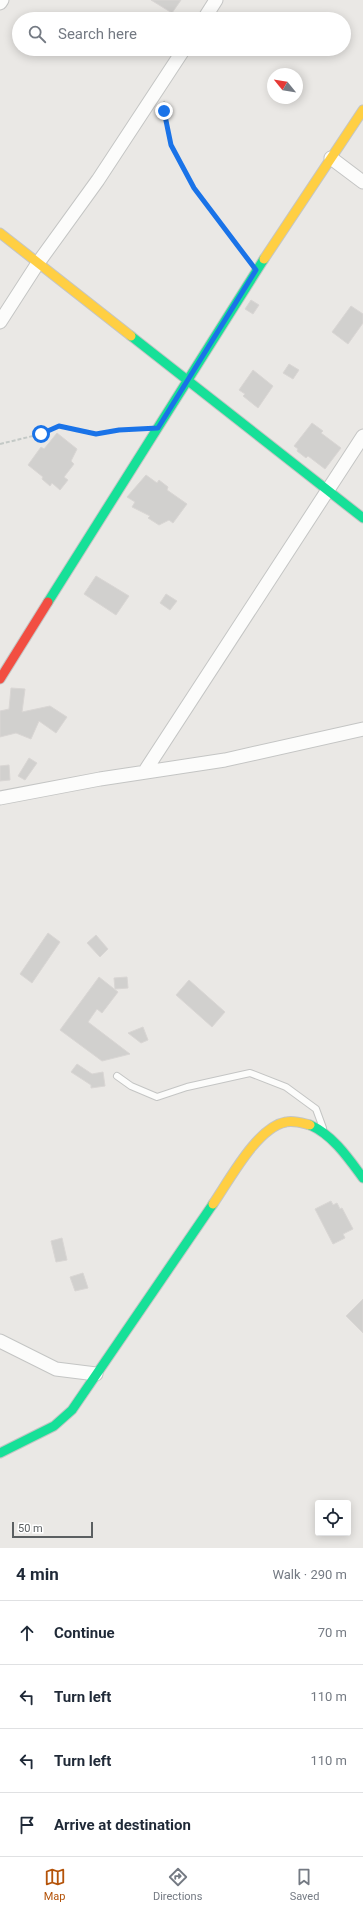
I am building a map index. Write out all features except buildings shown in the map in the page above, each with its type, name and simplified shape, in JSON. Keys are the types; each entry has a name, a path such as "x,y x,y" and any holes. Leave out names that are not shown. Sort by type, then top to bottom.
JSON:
{"street":[{"path":"208,12 216,0"},
{"path":"0,322 38,263 98,180 179,56"},
{"path":"0,679 256,270 363,110"},
{"path":"331,158 363,182"},
{"path":"0,233 186,381 328,489 363,518"},
{"path":"145,771 363,436"},
{"path":"0,798 145,771 225,760 363,729"},
{"path":"0,1453 54,1426 72,1410 245,1157 271,1127 291,1120 307,1124 325,1135 344,1152 363,1178"},
{"path":"0,1341 56,1369 96,1374"}],"lane":[{"path":"117,1076 131,1086 157,1097 187,1087 250,1073 286,1087 316,1109 325,1135"}],"path":[{"path":"162,82 164,111 171,145 194,188 256,270"},
{"path":"0,444 41,434 59,426 96,434 119,430 158,428"}],"traffic: fast":[{"path":"48,602 264,259"},
{"path":"131,336 363,518"},
{"path":"310,1125 318,1129 333,1141 363,1178"},
{"path":"0,1453 54,1426 72,1410 213,1204"}],"traffic: slow":[{"path":"264,259 363,110"},
{"path":"0,233 131,336"},
{"path":"213,1204 235,1169 254,1144 265,1134 275,1126 289,1121 310,1125"}],"traffic: jam":[{"path":"0,679 48,602"}],"route":[{"path":"41,434 59,426 96,434 119,430 158,428 256,270 194,188 171,145 164,111"}]}
